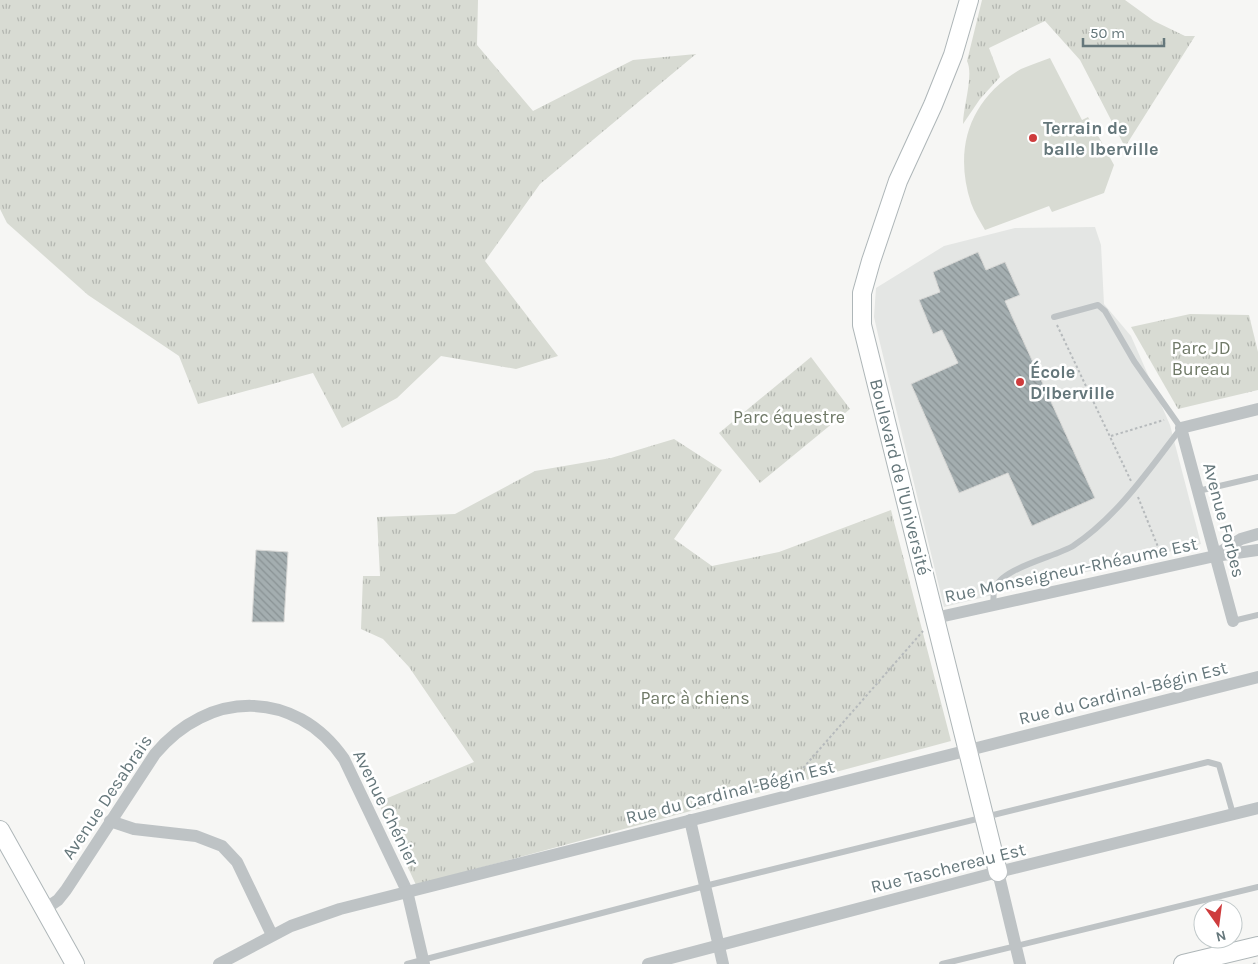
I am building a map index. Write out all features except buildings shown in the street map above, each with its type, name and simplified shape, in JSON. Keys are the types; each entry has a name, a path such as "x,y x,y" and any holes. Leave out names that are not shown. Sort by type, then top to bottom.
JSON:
{"street":[{"name":"Boulevard de l'Université","path":"969,0 953,55 933,106 898,181 862,292 862,325 1020,964"},
{"path":"1177,423 1258,408"},
{"name":"Avenue Forbes","path":"1177,423 1198,491 1233,621"},
{"name":"Rue Monseigneur-Rhéaume Est","path":"1215,556 1241,539 1258,534"},
{"name":"Rue Monseigneur-Rhéaume Est","path":"935,618 1165,566 1258,550"},
{"name":"Rue du Cardinal-Bégin Est","path":"219,964 272,935 310,918 1258,677"},
{"name":"Avenue Desabrais","path":"45,909 58,900 66,890 154,754 177,730 198,717 220,709 242,706 265,708"},
{"name":"Avenue Chénier","path":"265,708 302,720 322,733 338,750 350,769 407,892 424,962"},
{"name":"Rue Taschereau Est","path":"648,964 998,872 1258,808"},
{"path":"690,820 723,964"},
{"path":"110,821 134,828 196,836 222,846 236,862 272,935"},
{"path":"0,830 75,964"},
{"path":"1183,964 1258,946"}],"lane":[{"path":"993,605 994,588 1000,580 1022,567 1072,547 1104,522 1134,487 1177,423 1134,360 1105,311 1098,305 1054,317"},
{"path":"1198,491 1258,477"},
{"path":"1233,621 1258,614"},
{"path":"407,964 424,962 705,886 1208,762 1219,765 1232,814"},
{"path":"942,964 1258,886"}],"path":[{"path":"1054,317 1134,487 1165,566"},
{"path":"1111,436 1177,423"},
{"path":"776,799 935,618"},
{"path":"1253,964 1258,963"}],"shaded area":[{"name":"École D'Iberville","path":"1095,227 1101,245 1104,304 1131,336 1170,425 1201,544 944,607 874,317 876,288 944,246 1015,228"}],"green space":[{"path":"0,0 478,0 477,45 533,111 633,60 696,54 540,184 485,261 558,356 516,369 441,356 397,398 342,428 313,373 198,404 179,356 88,295 7,223 0,209"},
{"path":"982,0 1125,0 1154,21 1185,36 1195,36 1125,147 1080,60 1045,21 989,48 1000,77 980,99 963,124 969,83 967,61"},
{"name":"Terrain de balle Iberville","path":"1050,58 1082,120 1088,117 1114,165 1104,193 1052,212 1049,206 985,230 972,206 966,183 965,144 970,126 989,94 1003,81 1021,69"},
{"name":"Parc JD Bureau","path":"1190,314 1249,315 1258,352 1258,390 1178,409 1131,327"},
{"name":"Parc équestre","path":"811,357 850,409 760,483 719,433"},
{"name":"Parc à chiens","path":"674,439 722,470 674,539 712,566 779,552 891,510 951,741 416,885 378,802 474,762 409,667 383,639 361,629 363,576 380,576 377,517 455,514 535,471 611,458"}],"place":[{"name":"Terrain de balle Iberville","path":"1033,138"},
{"name":"École D'Iberville","path":"1020,382"}]}
